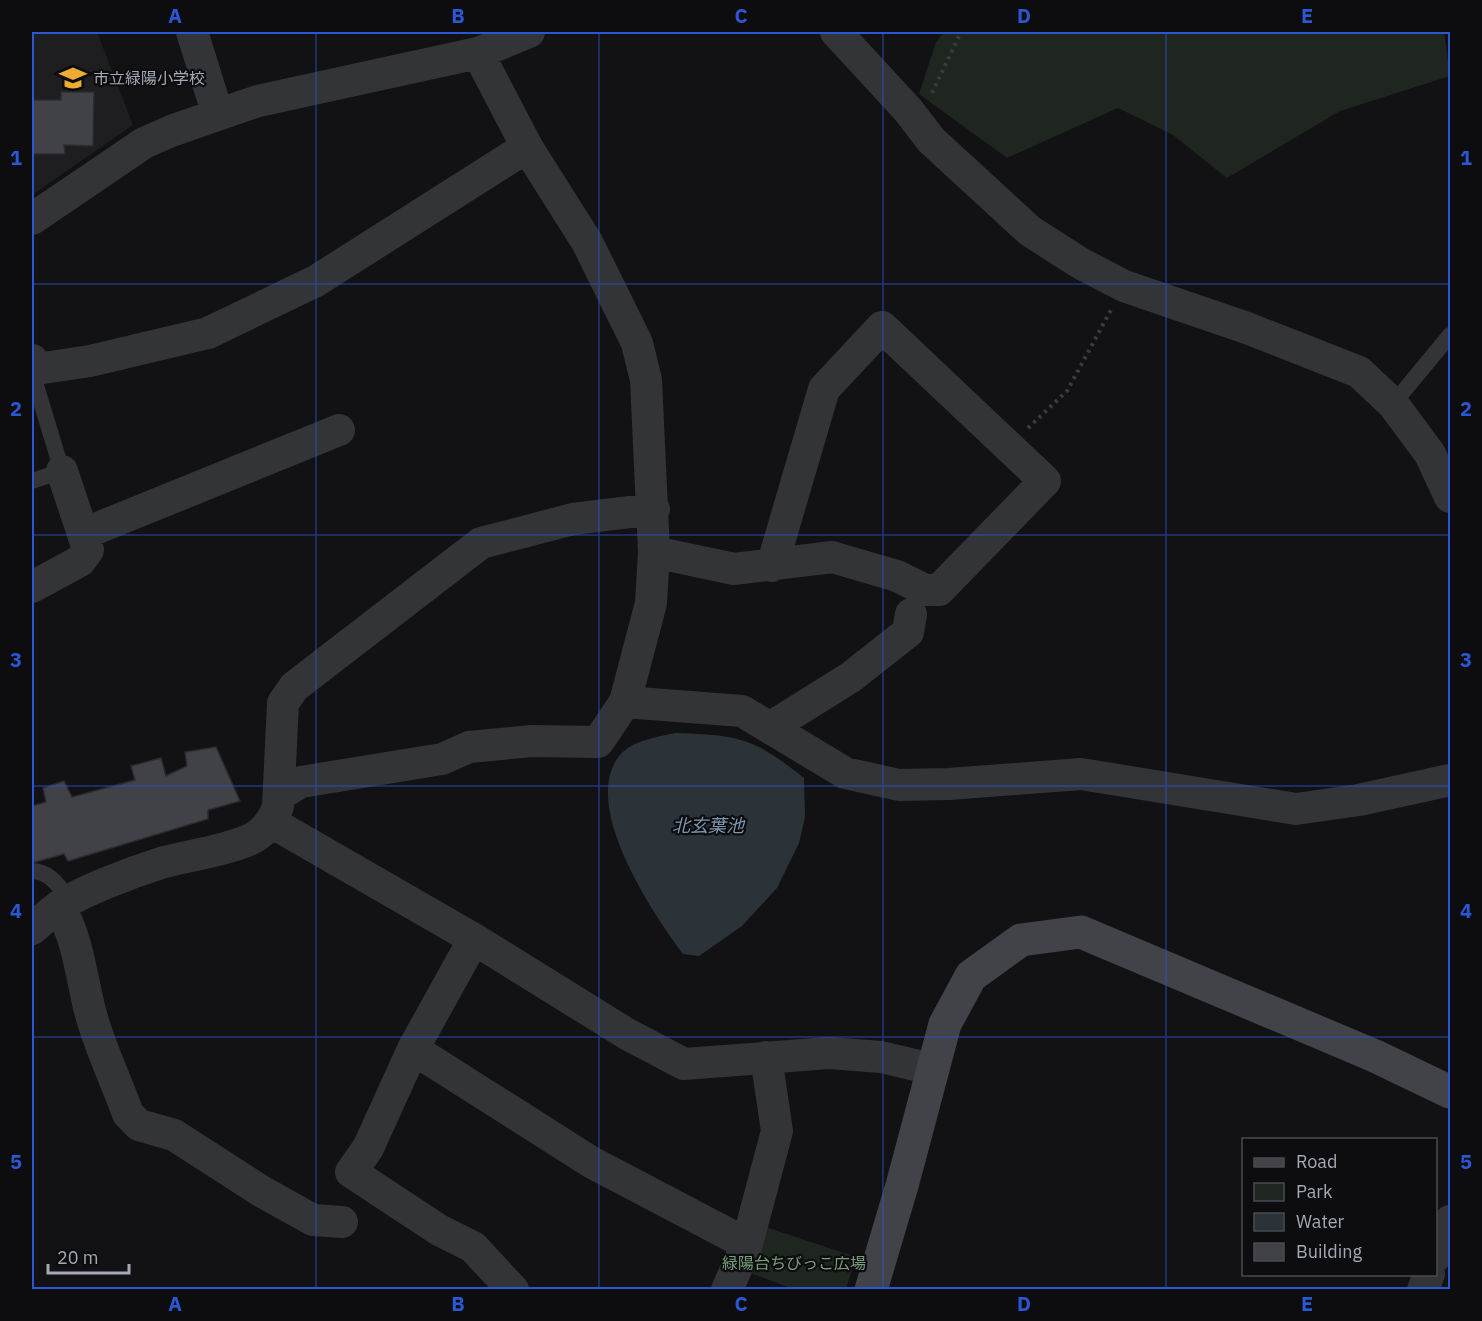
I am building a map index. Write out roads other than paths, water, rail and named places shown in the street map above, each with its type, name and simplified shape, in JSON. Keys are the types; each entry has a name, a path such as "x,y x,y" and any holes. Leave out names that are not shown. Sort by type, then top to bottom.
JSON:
{"street":[{"path":"192,32 218,115"},
{"path":"32,219 144,143 171,130 258,101 478,53 530,32"},
{"path":"836,32 915,118 931,140 1030,231 1124,286 1247,328 1359,372 1393,404 1430,454 1450,497"},
{"path":"32,929 64,904 161,863 251,840 275,809 301,782 442,759 469,747 532,741 598,742 625,702 651,603 654,552 654,509 645,380 638,343 587,242 527,147 478,53"},
{"path":"34,364 90,361 208,333 316,281 527,147"},
{"path":"654,552 734,569 772,566 832,557 897,576 925,590 939,590 1045,481 882,327 824,389 772,566"},
{"path":"83,534 339,430"},
{"path":"32,587 80,561 88,550 62,471"},
{"path":"275,809 283,703 294,687 481,543 573,519 654,509"},
{"path":"771,727 851,677 908,632 911,614"},
{"path":"625,702 741,711 845,773 899,785 949,784 1081,774 1296,809 1359,800 1450,780"},
{"path":"275,809 474,939 627,1034 684,1064 766,1057 850,1055 881,1057 932,1069"},
{"path":"64,904 90,1013 128,1114 139,1125 174,1136 261,1191 313,1220 342,1222"},
{"path":"871,1290 903,1182 945,1024 971,976 1021,940 1081,933 1375,1056 1450,1092"},
{"path":"474,939 413,1049 368,1148 351,1172 439,1230 473,1247 513,1290"},
{"path":"413,1049 591,1162 747,1244"},
{"path":"727,1290 747,1244 777,1131 766,1057"},
{"path":"1437,1254 1450,1222"}],"lane":[{"path":"1393,404 1450,335"},
{"path":"32,481 62,471 35,382 34,364"},
{"path":"32,871 41,871 53,880 64,904"}],"water":[{"name":"北玄葉池","path":"675,733 715,735 745,741 772,754 804,778 805,817 799,843 777,888 742,926 699,956 683,954 639,886 614,829 608,801 610,776 620,755 639,743"}],"place":[{"name":"市立緑陽小学校","path":"73,78"}],"park label":[{"name":"緑陽台ちびっこ広場","path":"794,1263"}]}
